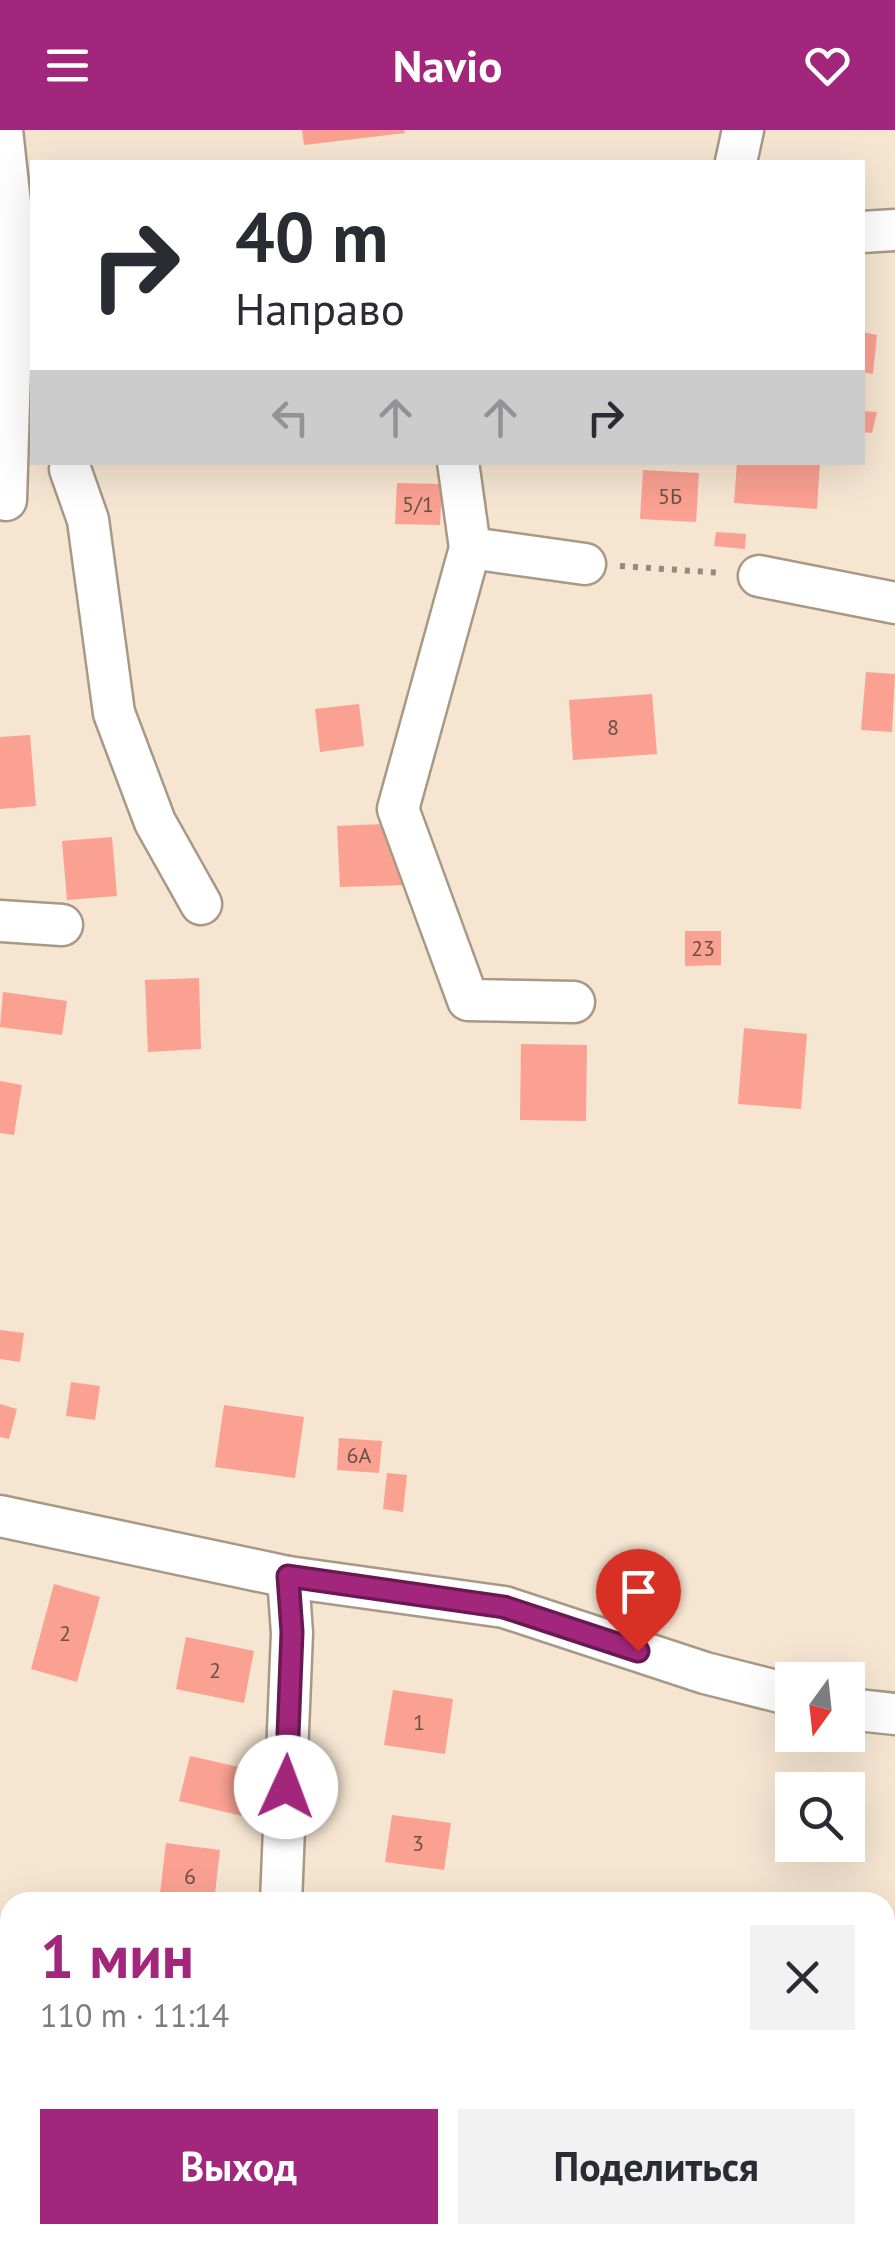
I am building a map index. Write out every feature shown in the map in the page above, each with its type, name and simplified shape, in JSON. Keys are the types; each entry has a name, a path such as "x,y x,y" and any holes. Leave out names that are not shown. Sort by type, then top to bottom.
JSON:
{"street":[{"path":"2,130 14,240 3,501 76,466 88,520 114,713 155,822 202,904"},
{"path":"736,160 743,130"},
{"path":"865,232 895,230"},
{"path":"458,465 470,548 398,809 468,1000 574,1002"},
{"path":"470,548 585,564"},
{"path":"759,576 895,603"},
{"path":"0,921 62,925"},
{"path":"0,1516 288,1576 504,1607 705,1673 775,1691"},
{"path":"281,1892 292,1632 288,1576"},
{"path":"865,1710 895,1714"}],"path":[{"path":"585,564 759,576"}],"building":[{"path":"302,130 404,130 405,133 304,145"},
{"path":"865,333 877,335 873,374 865,373"},
{"path":"865,411 877,412 872,433 865,432"},
{"path":"737,465 820,465 817,509 734,503"},
{"path":"643,470 699,473 696,522 640,519"},
{"path":"397,483 442,484 440,525 395,524"},
{"path":"716,532 746,534 745,549 714,546"},
{"path":"866,672 895,674 892,732 861,730"},
{"path":"652,694 657,754 573,760 569,700"},
{"path":"359,704 364,746 320,752 315,709"},
{"path":"30,735 36,806 0,809 0,737"},
{"path":"406,823 408,885 340,887 337,826"},
{"path":"112,837 117,896 67,900 62,841"},
{"path":"685,931 721,931 721,965 685,966"},
{"path":"199,978 201,1049 148,1052 145,980"},
{"path":"3,992 67,1001 62,1035 0,1027"},
{"path":"744,1028 807,1034 801,1109 738,1104"},
{"path":"521,1044 587,1045 586,1121 520,1120"},
{"path":"0,1081 22,1085 14,1135 0,1133"},
{"path":"0,1330 24,1333 20,1362 0,1359"},
{"path":"71,1382 100,1386 95,1420 66,1416"},
{"path":"0,1404 17,1409 9,1439 0,1437"},
{"path":"224,1405 304,1417 295,1478 215,1467"},
{"path":"339,1438 382,1441 379,1473 337,1470"},
{"path":"387,1473 407,1475 403,1512 383,1509"},
{"path":"54,1584 100,1597 77,1682 31,1669"},
{"path":"186,1637 254,1651 244,1703 176,1689"},
{"path":"393,1690 453,1699 445,1754 384,1745"},
{"path":"190,1756 252,1770 242,1816 179,1801"},
{"path":"392,1815 451,1823 444,1870 385,1862"},
{"path":"166,1843 220,1850 215,1892 160,1892"}],"route":[{"path":"286,1787 292,1632 288,1576 504,1607 638,1651"}]}
